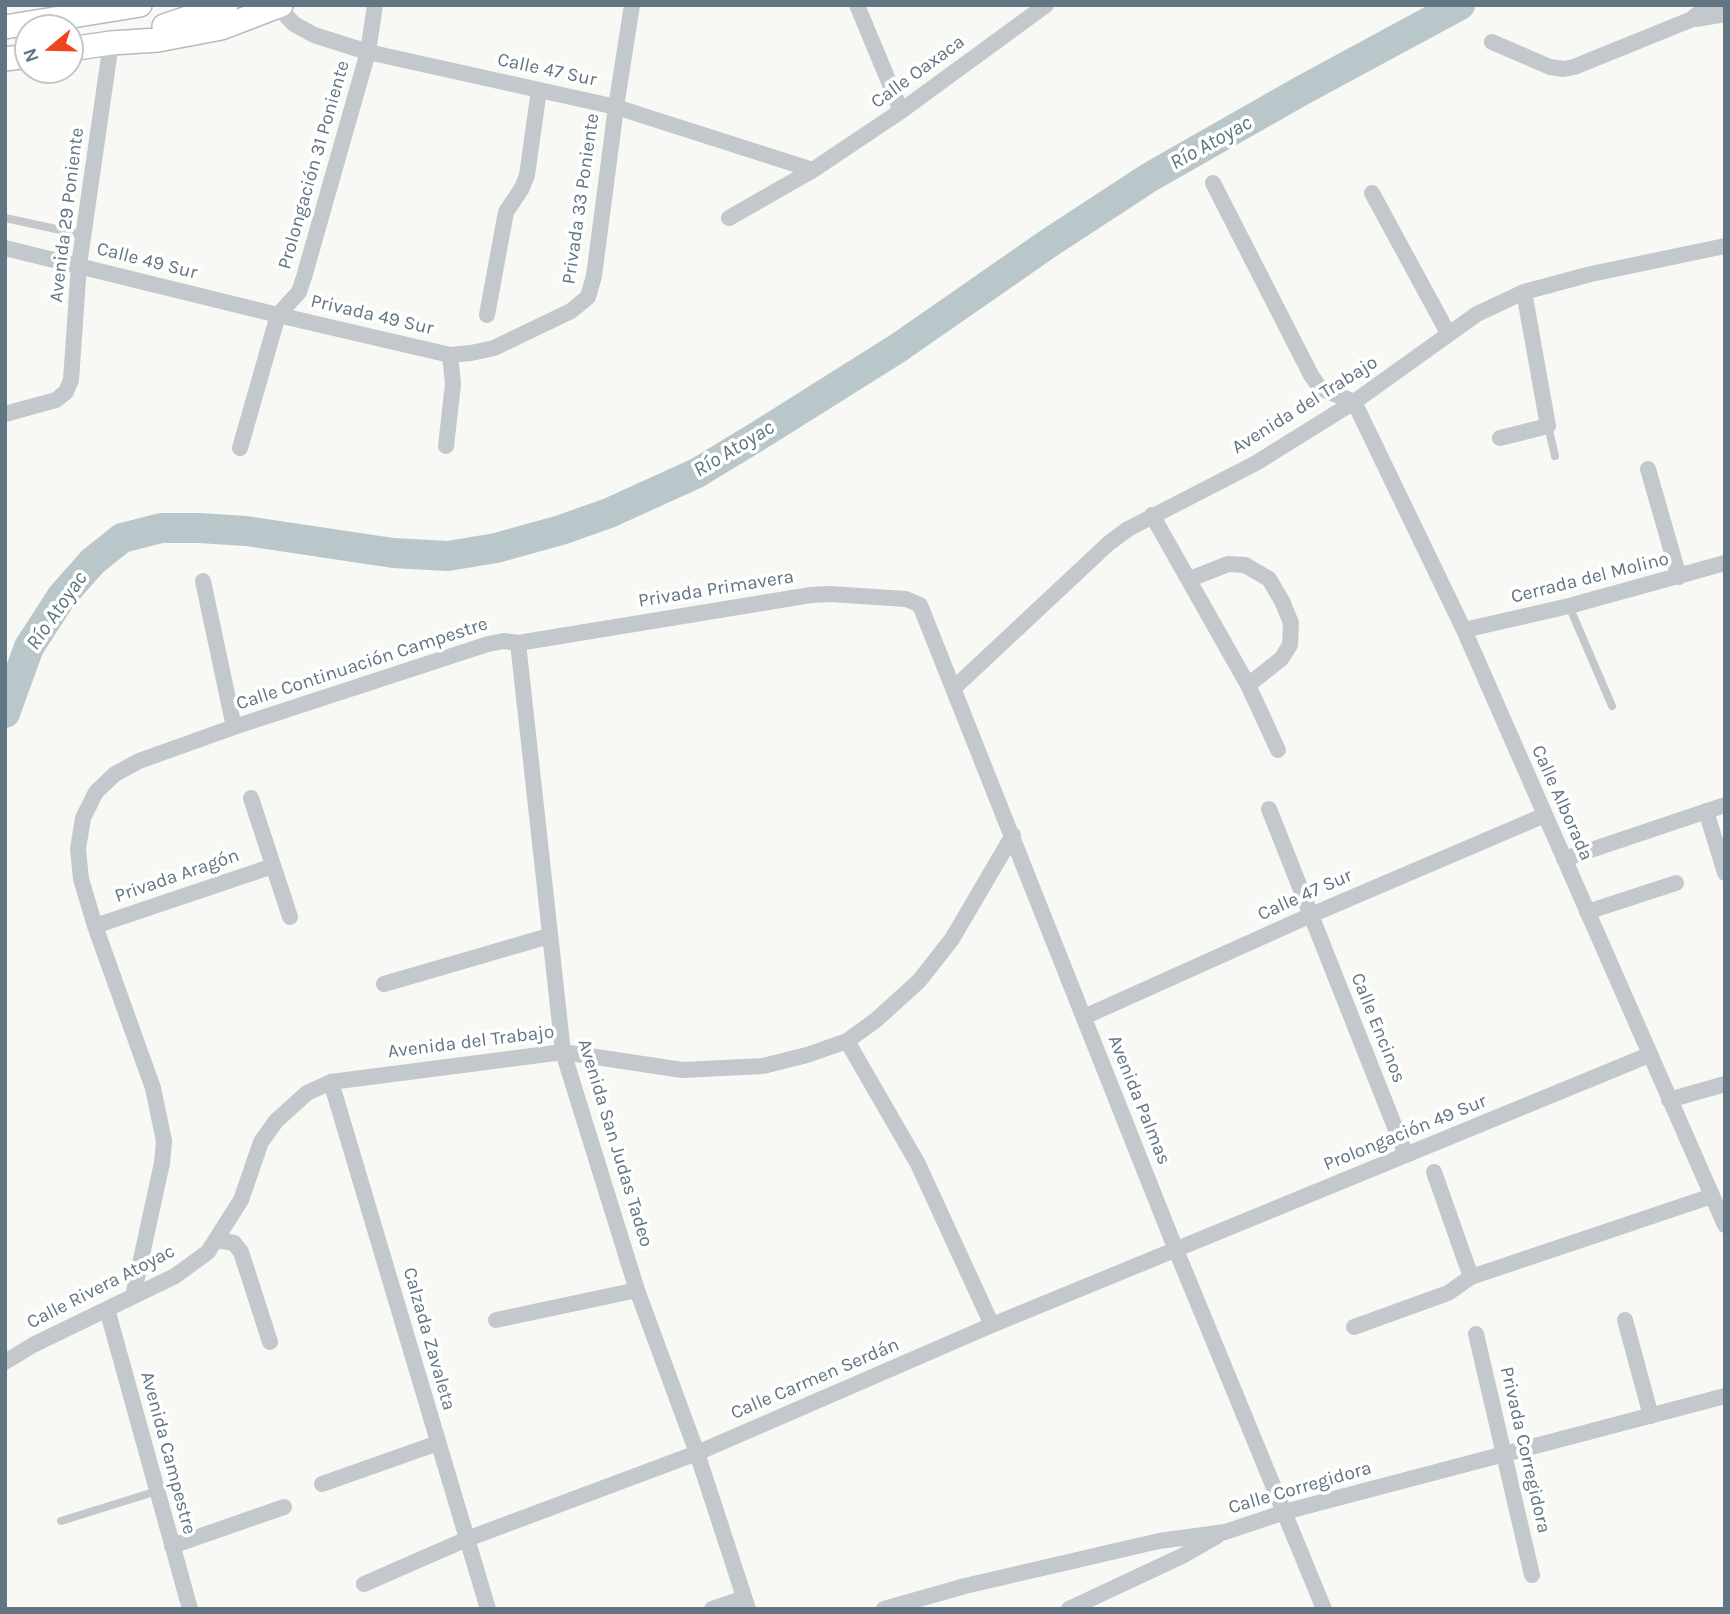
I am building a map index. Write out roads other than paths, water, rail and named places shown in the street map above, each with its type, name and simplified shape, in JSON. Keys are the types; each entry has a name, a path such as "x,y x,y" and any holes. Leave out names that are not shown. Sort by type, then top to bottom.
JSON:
{"main road":[{"path":"111,43 226,5"},
{"path":"5,27 129,6"},
{"path":"84,47 158,40 220,29 280,6"}],"street":[{"name":"Prolongación 31 Poniente","path":"240,448 278,315 299,292 304,277 368,52 375,5"},
{"name":"Privada 33 Poniente","path":"450,355 471,354 494,348 571,311 588,297 594,276 632,5"},
{"path":"856,5 901,111"},
{"path":"1690,20 1710,5"},
{"name":"Calle 47 Sur","path":"280,6 294,24 314,35 368,52 616,107 813,170"},
{"name":"Calle Oaxaca","path":"729,218 813,170 901,111 1042,7"},
{"path":"1492,43 1550,67 1563,69 1690,20 1725,14"},
{"name":"Avenida 29 Poniente","path":"24,407 56,400 66,392 71,380 79,265 111,43"},
{"path":"487,315 506,212 523,188 527,175 539,90"},
{"path":"1213,183 1311,375 1320,388 1354,402"},
{"path":"1372,193 1448,333"},
{"name":"Avenida del Trabajo","path":"954,688 1109,543 1152,515 1255,463 1354,402 1477,314 1524,292 1591,274 1725,246"},
{"name":"Calle 49 Sur","path":"5,248 278,315"},
{"path":"1500,438 1548,426 1524,292"},
{"name":"Privada 49 Sur","path":"278,315 450,355 453,384 446,446"},
{"path":"5,400 24,407"},
{"name":"Calle Alborada","path":"1354,402 1464,629 1725,1225"},
{"path":"5,414 24,407"},
{"path":"1648,468 1679,577"},
{"path":"1152,515 1248,685 1278,750"},
{"name":"Cerrada del Molino","path":"1464,629 1569,606 1725,563"},
{"path":"1190,579 1228,564 1245,565 1269,579 1282,601 1291,623 1290,645 1281,659 1248,685"},
{"name":"Calle Continuación Campestre","path":"203,581 234,727"},
{"name":"Privada Primavera","path":"511,642 811,595 906,599 920,605"},
{"name":"Avenida Palmas","path":"920,605 1176,1250 1324,1609"},
{"name":"Calle Continuación Campestre","path":"133,1296 162,1163 164,1141 153,1088 81,879 78,849 83,818 96,792 115,774 139,761 475,648 511,642"},
{"name":"Avenida San Judas Tadeo","path":"511,642 563,1052 637,1290 697,1453 746,1604"},
{"path":"251,798 290,917"},
{"path":"1564,859 1725,805"},
{"name":"Calle Encinos","path":"1269,809 1406,1155"},
{"path":"1706,811 1725,873"},
{"name":"Calle 47 Sur","path":"1084,1017 1311,915 1545,815"},
{"name":"Avenida del Trabajo","path":"331,1082 563,1052 682,1070 714,1070 762,1066 807,1055 847,1041 876,1020 919,981 952,939 1013,835"},
{"name":"Privada Aragón","path":"95,926 273,866"},
{"path":"1587,912 1675,883"},
{"path":"384,984 549,936"},
{"path":"847,1041 918,1164 992,1325"},
{"name":"Prolongación 49 Sur","path":"1176,1250 1649,1055"},
{"name":"Calle Rivera Atoyac","path":"5,1362 33,1345 195,1264 217,1240 241,1200 261,1142 268,1131 307,1093 331,1082"},
{"name":"Calzada Zavaleta","path":"331,1082 488,1609"},
{"path":"1669,1100 1725,1084"},
{"path":"1434,1172 1471,1277"},
{"path":"1354,1327 1448,1293 1471,1277 1712,1196"},
{"path":"217,1240 234,1242 241,1252 270,1342"},
{"name":"Calle Carmen Serdán","path":"364,1584 467,1539 697,1453 992,1325 1176,1250"},
{"path":"496,1320 637,1290"},
{"name":"Avenida Campestre","path":"107,1309 190,1609"},
{"path":"1625,1320 1651,1416"},
{"name":"Privada Corregidora","path":"1476,1335 1532,1575"},
{"name":"Calle Corregidora","path":"884,1609 965,1586 1159,1541 1225,1532 1283,1512 1725,1396"},
{"path":"321,1484 438,1443"},
{"path":"172,1546 284,1507"},
{"path":"1069,1609 1182,1556 1225,1532"},
{"path":"712,1609 746,1604"}],"lane":[{"path":"5,218 84,235"},
{"path":"1548,426 1555,456"},
{"path":"1569,606 1612,706"},
{"path":"61,1521 157,1491"}],"waterway":[{"name":"Río Atoyac","path":"5,713 29,647 62,596 93,561 122,538 161,528 199,528 246,531 393,553 448,556 496,548 609,513 697,473 758,436 898,348 1150,177 1460,5"}]}
